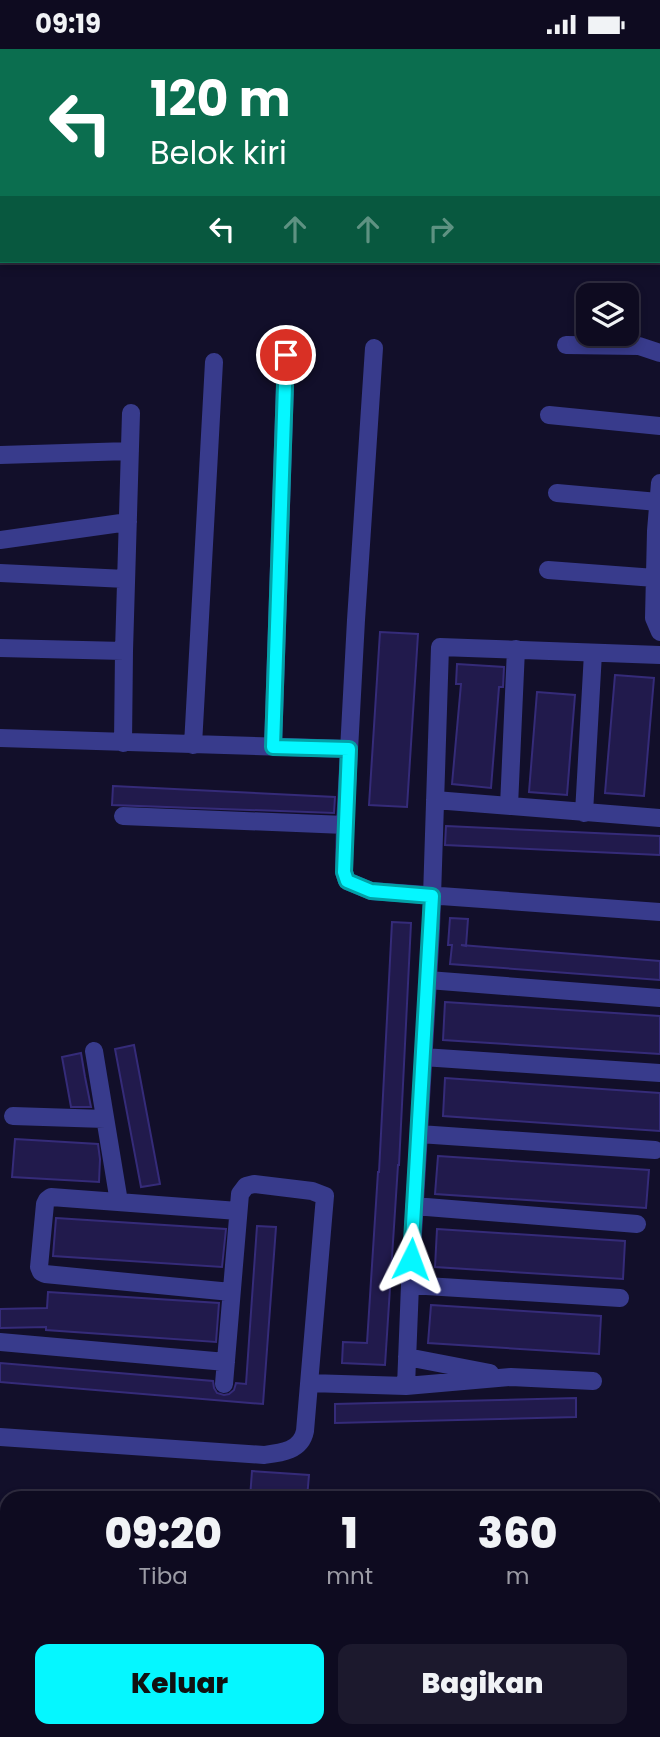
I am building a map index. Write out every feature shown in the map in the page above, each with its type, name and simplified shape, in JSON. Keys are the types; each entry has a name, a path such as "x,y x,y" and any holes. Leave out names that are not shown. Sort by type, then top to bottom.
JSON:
{"street":[{"path":"566,345 639,346 660,353"},
{"path":"374,348 345,825 344,872 347,881 371,891 660,912"},
{"path":"273,747 286,355"},
{"path":"193,745 214,362"},
{"path":"123,743 131,412"},
{"path":"549,415 660,426"},
{"path":"0,455 130,451"},
{"path":"660,483 654,618 660,632"},
{"path":"557,493 659,502"},
{"path":"0,540 128,521"},
{"path":"548,569 655,578"},
{"path":"0,573 126,579"},
{"path":"0,647 124,651"},
{"path":"405,1386 432,896 440,647 660,655"},
{"path":"509,806 516,649"},
{"path":"584,813 593,653"},
{"path":"0,738 349,749"},
{"path":"435,800 660,818"},
{"path":"123,816 345,825"},
{"path":"428,980 660,998"},
{"path":"93,1051 119,1202"},
{"path":"424,1057 660,1073"},
{"path":"13,1116 105,1119"},
{"path":"419,1134 656,1150"},
{"path":"0,1437 264,1455 296,1447 304,1439 325,1196 312,1191 254,1184 246,1186 240,1194 224,1384"},
{"path":"231,1292 41,1272 39,1267 47,1200 51,1197 238,1211"},
{"path":"414,1206 637,1224"},
{"path":"410,1285 620,1298"},
{"path":"0,1342 226,1362"},
{"path":"407,1357 510,1377"},
{"path":"309,1383 405,1386 510,1377 593,1381"}],"building":[{"path":"380,632 418,634 407,807 369,805"},
{"path":"457,664 504,667 503,687 499,687 491,788 452,784 461,684 456,684"},
{"path":"615,675 654,678 644,796 605,793"},
{"path":"537,692 575,695 567,795 529,792"},
{"path":"113,786 335,797 334,813 112,805"},
{"path":"446,826 660,836 660,855 445,845"},
{"path":"450,918 468,919 466,945 660,961 660,980 450,964"},
{"path":"392,922 411,923 399,1165 385,1365 342,1363 343,1342 367,1343"},
{"path":"445,1002 660,1016 660,1054 443,1040"},
{"path":"134,1045 160,1184 141,1187 115,1049"},
{"path":"81,1053 91,1107 71,1107 62,1057"},
{"path":"445,1078 660,1093 660,1131 443,1116"},
{"path":"15,1139 98,1144 99,1182 12,1177"},
{"path":"438,1156 649,1170 646,1208 435,1194"},
{"path":"56,1218 226,1229 222,1267 53,1256"},
{"path":"257,1226 276,1227 263,1404 0,1382 0,1363 213,1381 217,1393 224,1395 234,1390 236,1383 246,1384"},
{"path":"437,1229 625,1241 623,1279 435,1267"},
{"path":"48,1292 219,1303 216,1342 46,1330 46,1327 0,1328 0,1309 47,1308"},
{"path":"431,1305 601,1316 599,1354 428,1343"},
{"path":"576,1398 576,1417 335,1423 335,1404"},
{"path":"252,1471 309,1475 308,1491 251,1491"}],"route":[{"path":"286,355 273,747 349,749 344,872 347,881 371,891 432,896 411,1259"}]}
